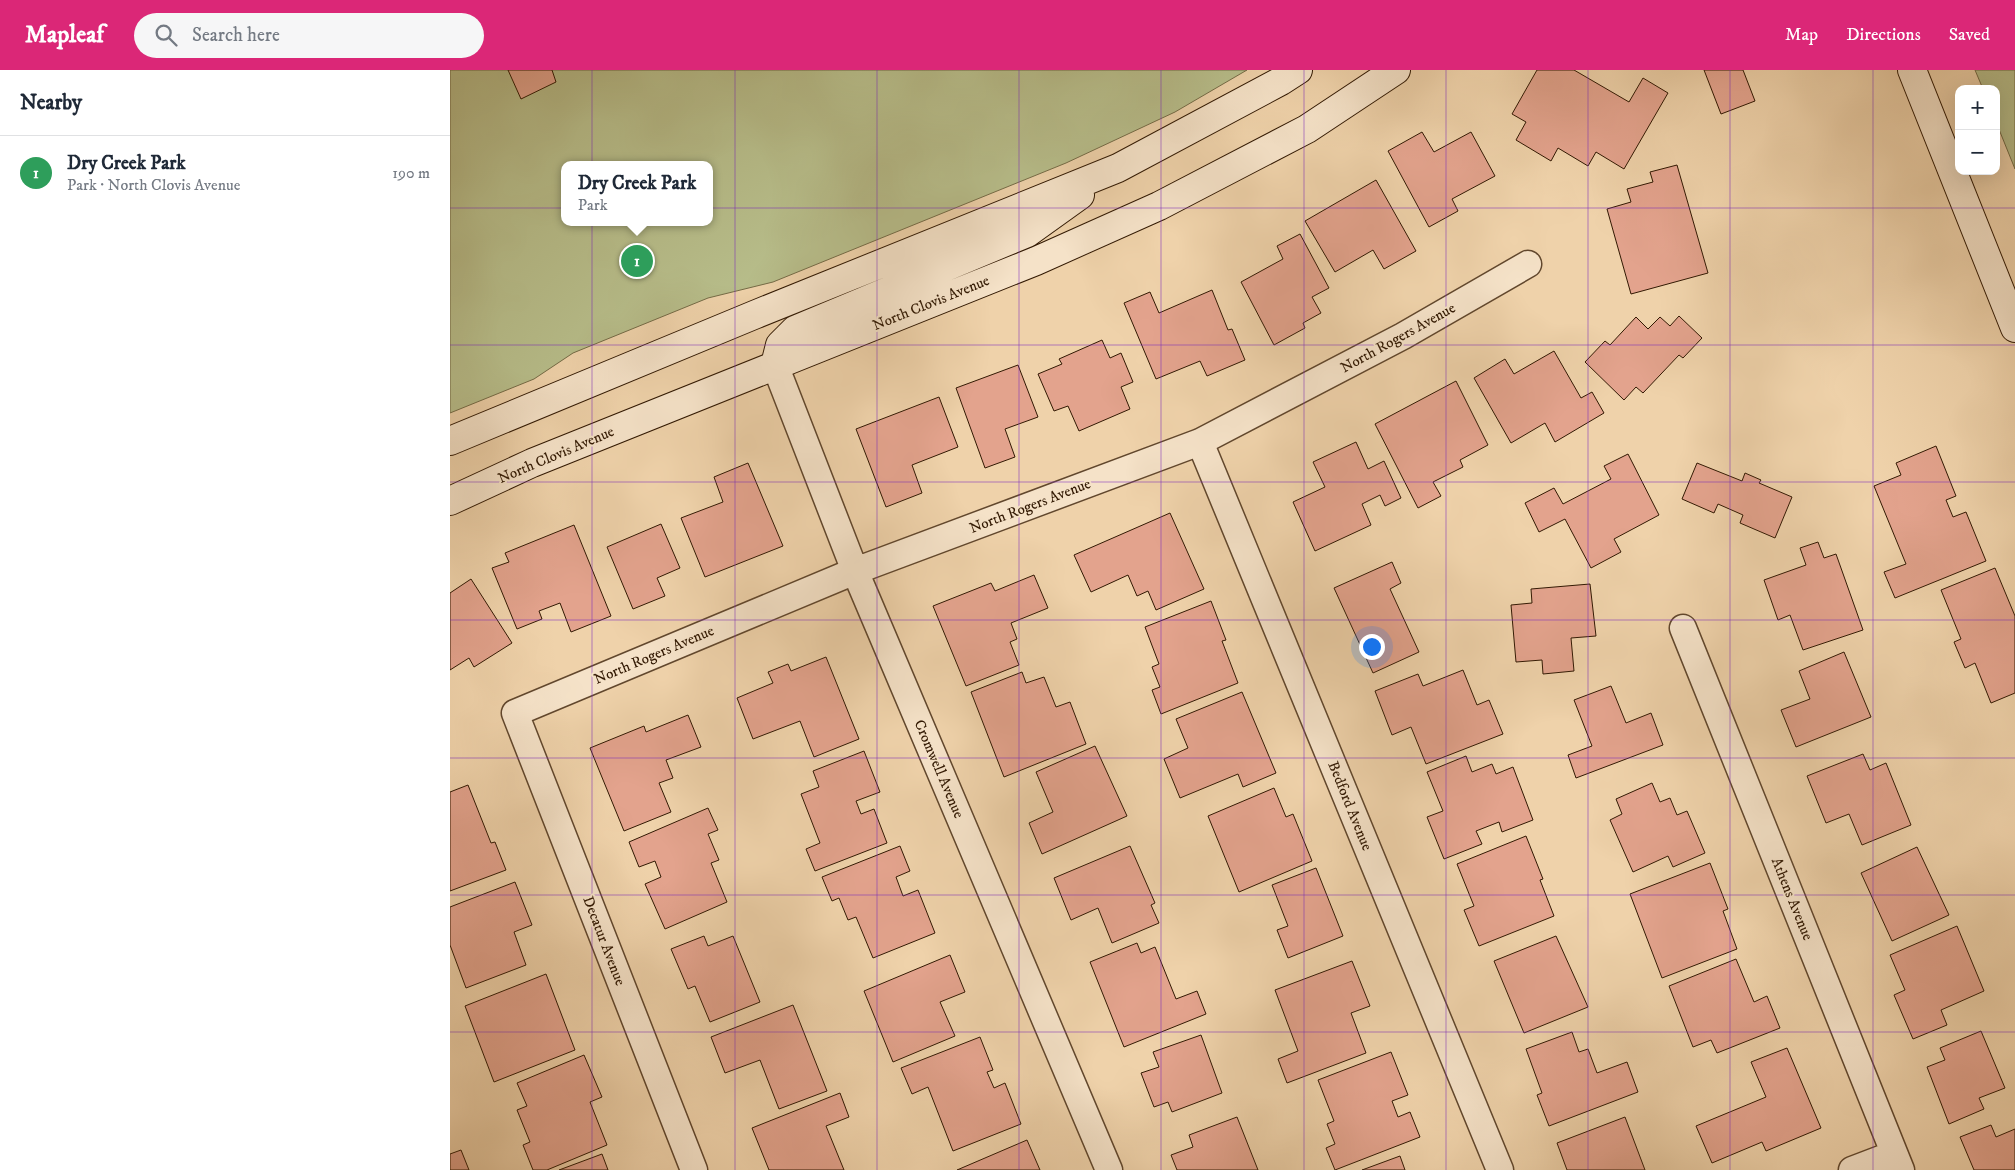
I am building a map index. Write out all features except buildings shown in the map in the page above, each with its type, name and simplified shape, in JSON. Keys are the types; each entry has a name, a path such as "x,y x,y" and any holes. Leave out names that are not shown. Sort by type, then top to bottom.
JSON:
{"main road":[{"path":"450,441 1118,168 1281,81 1298,70"},
{"name":"North Clovis Avenue","path":"450,501 532,463 1036,261 1159,206 1307,129 1396,70"},
{"path":"1912,70 2015,328"},
{"path":"775,365 780,345 795,330 1027,233 1118,168"}],"street":[{"name":"North Rogers Avenue","path":"515,713 856,572 1200,442 1403,336 1528,264"},
{"name":"Cromwell Avenue","path":"775,365 856,572 1109,1170"},
{"name":"Bedford Avenue","path":"1200,442 1500,1170"},
{"name":"Athens Avenue","path":"1682,628 1898,1162"},
{"name":"Decatur Avenue","path":"515,713 694,1170"},
{"path":"1852,1170 1898,1162"}],"green space":[{"path":"450,70 1247,70 1175,112 1066,163 773,282 708,298 573,353 534,379 450,413"},
{"path":"1975,70 2015,70 2015,169 2000,132 2000,85 1981,85"}],"place":[{"name":"Dry Creek Park","path":"637,261"}]}
